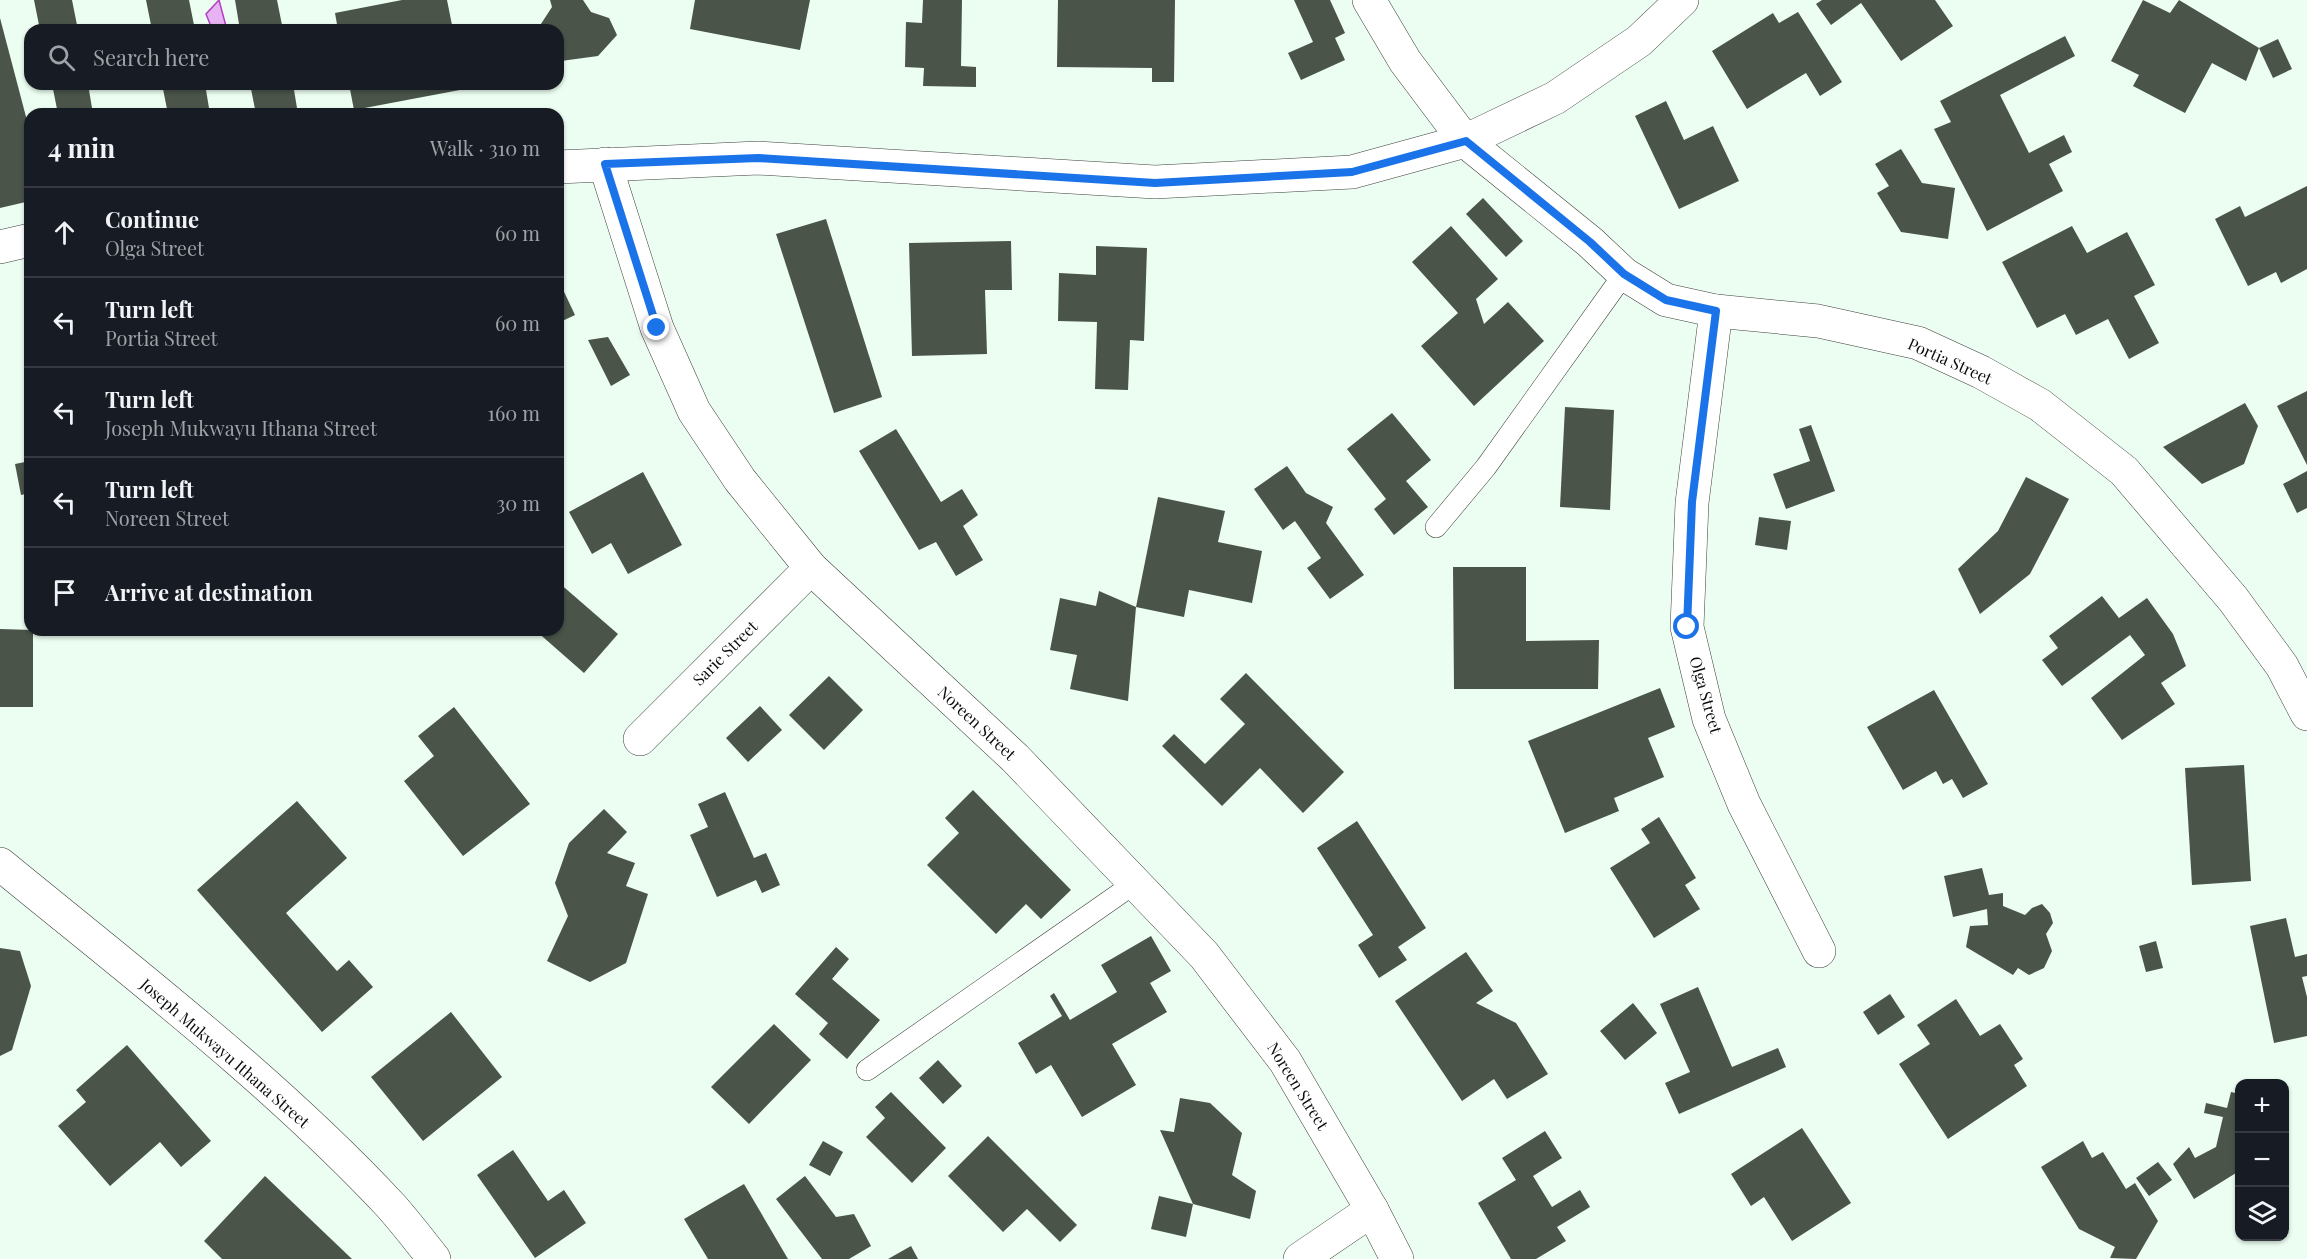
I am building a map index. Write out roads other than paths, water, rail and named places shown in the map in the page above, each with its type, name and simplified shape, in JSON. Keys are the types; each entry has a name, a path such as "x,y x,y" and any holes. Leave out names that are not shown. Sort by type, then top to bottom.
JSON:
{"street":[{"name":"Portia Street","path":"1369,0 1405,60 1466,141 1590,242 1624,274 1666,300 1716,311 1818,321 1918,343 1981,372 2040,405 2124,471 2233,599 2282,666 2307,714"},
{"path":"564,167 758,158 1155,183 1352,172 1466,141 1555,98 1639,41 1682,0"},
{"name":"Noreen Street","path":"605,164 657,328 694,411 740,480 811,567 1015,758 1204,955 1286,1061 1372,1210 1397,1259"},
{"path":"0,248 24,242"},
{"name":"Olga Street","path":"1716,311 1692,502 1687,627 1709,719 1744,804 1819,951"},
{"name":"Sarie Street","path":"639,739 811,567"},
{"name":"Joseph Mukwayu Ithana Street","path":"0,864 199,1027 298,1115 392,1207 434,1259"},
{"path":"1299,1259 1372,1210"}],"lane":[{"path":"1436,528 1485,467 1624,274"},
{"path":"867,1071 1135,884"}]}
